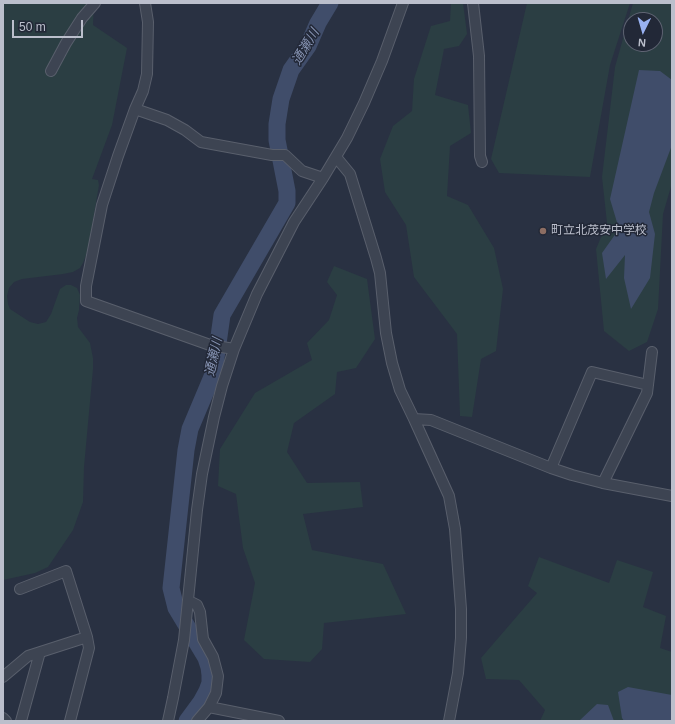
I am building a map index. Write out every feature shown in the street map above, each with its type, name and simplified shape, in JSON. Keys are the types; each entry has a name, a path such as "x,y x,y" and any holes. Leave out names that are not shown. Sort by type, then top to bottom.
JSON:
{"street":[{"path":"51,71 66,42 82,18 95,3"},
{"path":"144,3 148,22 147,74 143,91 118,156 102,205 87,280 86,301 210,345 229,349"},
{"path":"168,721 184,640 202,474 229,349 294,222 336,157 364,103 382,61 403,3"},
{"path":"472,3 478,56 480,156 482,162"},
{"path":"135,109 167,120 185,130 201,142 272,155 285,155 302,171 323,178"},
{"path":"336,157 350,174 376,258 380,274 386,333 392,363 400,390 449,496 456,529 460,580 461,638 456,686 449,721"},
{"path":"603,483 647,392 652,352"},
{"path":"551,468 592,372 648,384"},
{"path":"414,419 431,420 551,468 603,483 672,496"},
{"path":"20,589 66,571 88,637 89,648 70,721"},
{"path":"188,606 197,604 200,612 203,639 213,657 218,676 218,688 209,707 198,721"},
{"path":"3,677 28,656 88,637"},
{"path":"21,721 40,652"},
{"path":"209,707 279,721"},
{"path":"3,718 6,721"}],"green space":[{"path":"3,3 94,3 93,25 127,48 112,125 92,179 98,180 99,185 88,250 83,263 80,268 73,272 22,279 14,282 9,288 7,296 10,309 30,322 38,324 46,322 51,314 60,289 66,285 71,285 77,288 80,295 77,318 78,327 90,343 93,358 93,369 84,467 83,502 73,530 48,567 35,573 3,580"},
{"path":"451,3 463,3 467,34 459,46 444,49 435,95 468,105 471,133 450,146 447,196 468,205 494,248 503,289 496,351 481,359 472,417 460,416 457,334 414,277 406,225 385,192 380,159 393,126 412,111 414,79 431,26 450,21"},
{"path":"527,3 630,3 627,12 623,12 623,25 610,65 590,177 499,173 491,159"},
{"path":"633,3 672,3 672,183 663,214 658,309 647,342 629,351 604,331 596,249 607,223 602,177 615,67 623,39 623,52 663,52 663,12 630,12"},
{"path":"334,266 367,279 375,339 356,368 337,372 335,394 294,423 287,452 307,483 360,482 363,507 303,514 312,550 383,564 406,614 324,623 322,649 310,662 264,659 244,640 255,583 243,548 236,494 218,486 220,449 255,393 312,360 307,343 329,320 337,295 327,282"},
{"path":"539,557 609,583 617,560 653,572 643,607 666,616 660,648 672,652 672,721 540,721 545,710 519,680 486,679 481,658 537,593 528,586"}],"water":[{"path":"639,70 660,71 672,80 672,145 654,193 649,212 655,234 650,278 631,309 624,278 625,255 606,279 602,253 619,229 610,199"},
{"path":"628,687 672,695 672,721 624,721 622,718 618,692"},
{"path":"597,704 608,705 614,721 579,721"}],"waterway":[{"name":"通瀬川","path":"187,721 201,702 210,683 209,667 206,658 176,608 171,588 186,450 190,429 214,372 222,315 287,203 287,191 277,140 277,124 281,99 291,70 308,46 318,23 330,3"}],"place":[{"name":"町立北茂安中学校","path":"543,231"}]}
